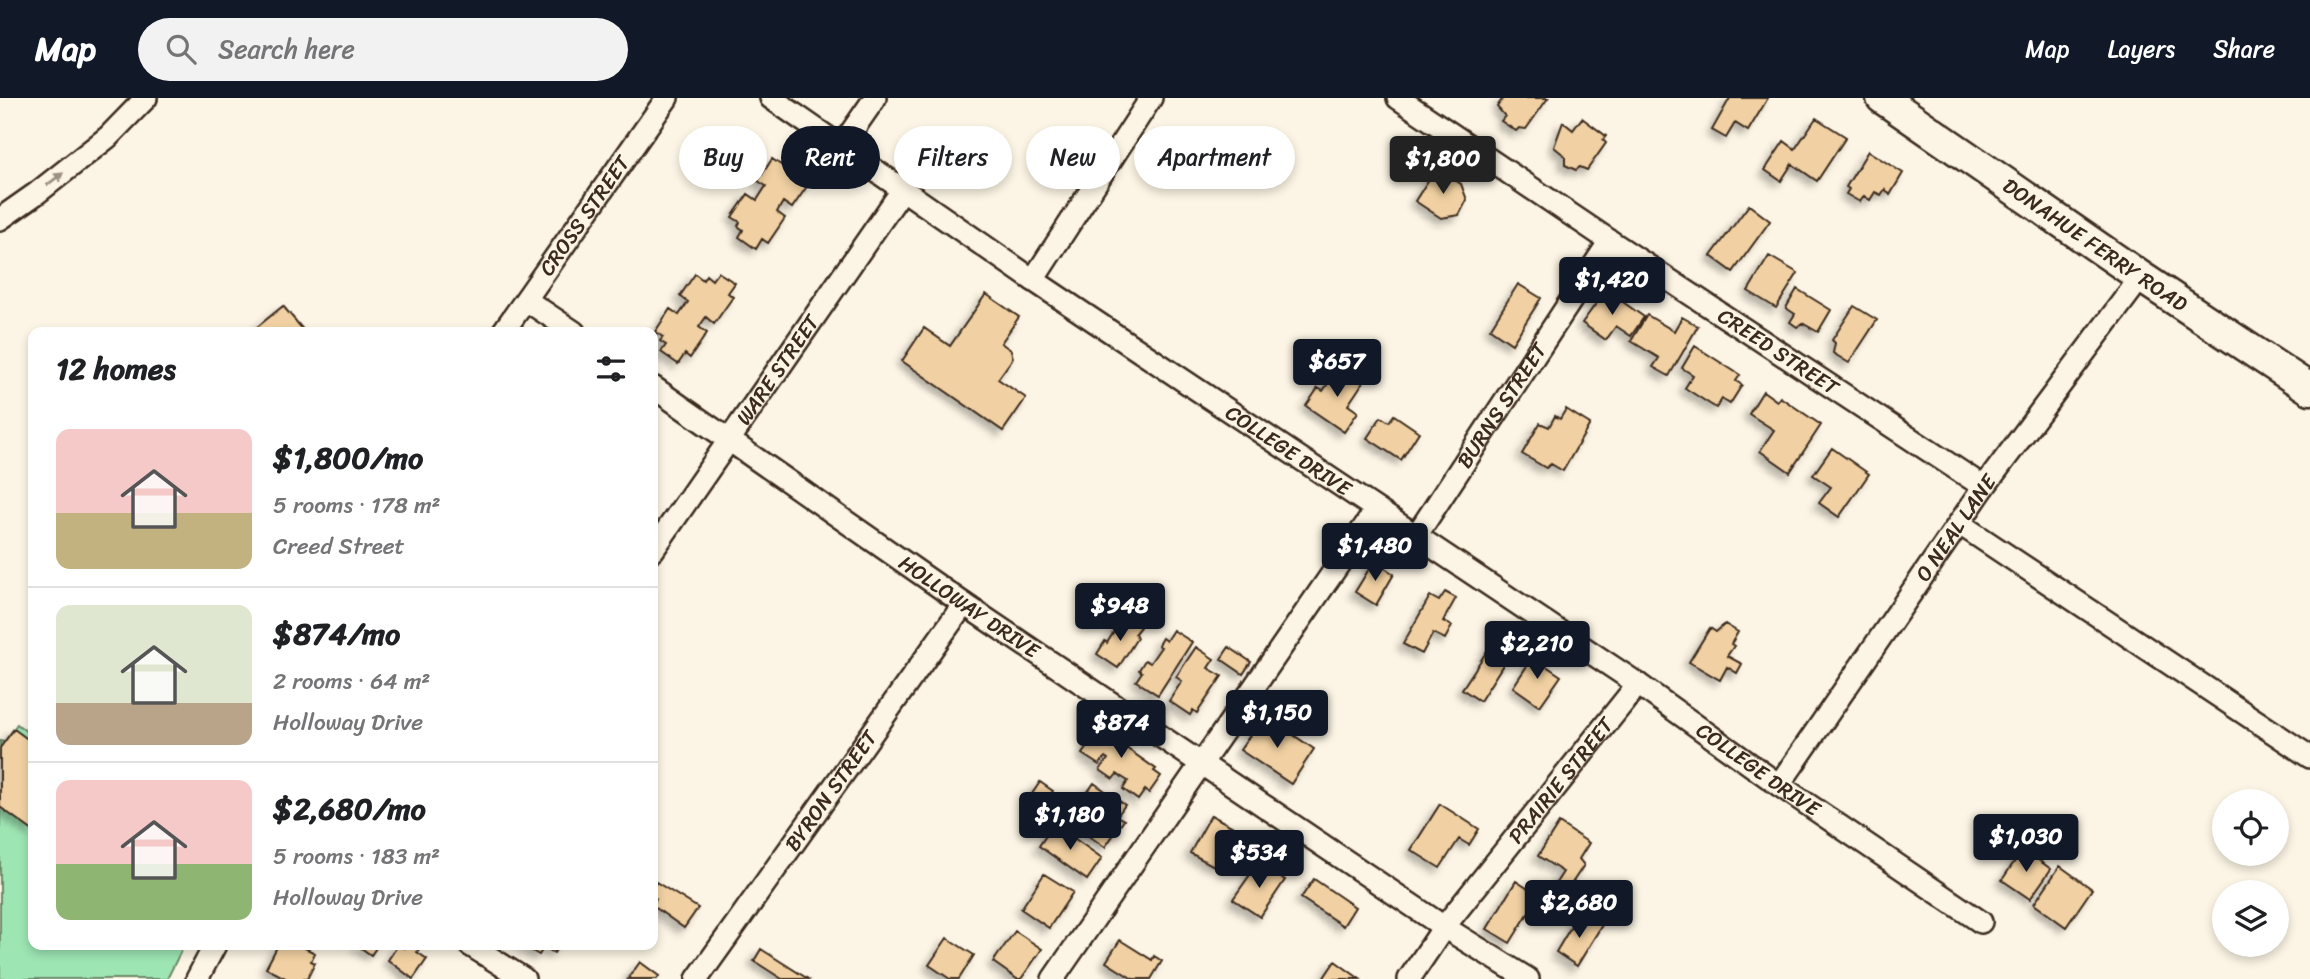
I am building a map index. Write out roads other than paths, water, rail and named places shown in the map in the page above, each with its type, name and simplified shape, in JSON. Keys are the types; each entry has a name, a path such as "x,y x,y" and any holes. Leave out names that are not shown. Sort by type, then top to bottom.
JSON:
{"main road":[{"name":"DONAHUE FERRY ROAD","path":"1882,98 2141,277 2310,389"}],"street":[{"path":"0,219 99,145 146,98"},
{"name":"CROSS STREET","path":"507,327 667,98"},
{"name":"COLLEGE DRIVE","path":"771,98 812,126"},
{"path":"855,126 875,98"},
{"path":"1033,280 1152,98"},
{"name":"CREED STREET","path":"1398,98 1984,487"},
{"name":"COLLEGE DRIVE","path":"903,189 1033,280 1637,684 1779,785 1981,922"},
{"name":"WARE STREET","path":"658,543 903,189"},
{"name":"BURNS STREET","path":"1416,536 1610,241"},
{"name":"O NEAL LANE","path":"1779,785 1984,487 2141,277"},
{"path":"526,300 566,327"},
{"name":"HOLLOWAY DRIVE","path":"658,390 964,604 1444,926 1528,979"},
{"path":"1053,979 1376,510"},
{"path":"1960,524 2310,757"},
{"name":"BYRON STREET","path":"697,979 964,604"},
{"name":"PRAIRIE STREET","path":"1411,978 1444,926 1637,684"},
{"path":"197,979 212,950"},
{"path":"479,950 524,979"}]}
